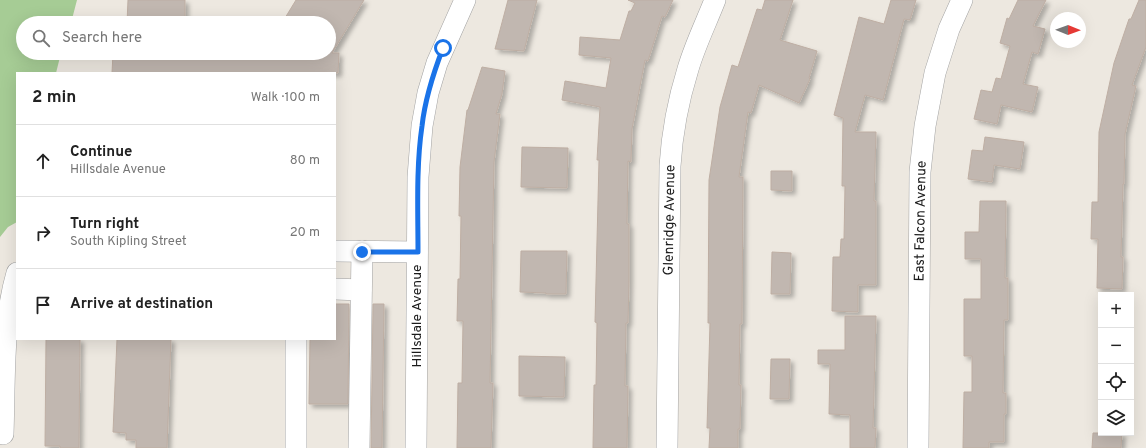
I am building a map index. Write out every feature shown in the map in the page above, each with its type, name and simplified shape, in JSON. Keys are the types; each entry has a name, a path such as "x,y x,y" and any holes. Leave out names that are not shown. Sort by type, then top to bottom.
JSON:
{"street":[{"name":"Hillsdale Avenue","path":"416,448 418,160 424,110 428,93 437,63 465,0"},
{"name":"Glenridge Avenue","path":"667,448 670,166 672,140 677,107 688,68 715,0"},
{"name":"East Falcon Avenue","path":"918,448 920,172 924,126 935,73 949,28 962,0"},
{"path":"336,251 418,252"},
{"path":"359,448 362,252"},
{"path":"3,434 6,336 11,294 16,276"},
{"path":"336,289 361,290"},
{"path":"296,340 296,448"}],"green space":[{"path":"0,0 77,0 73,16 16,16 16,60 59,60 56,72 16,72 16,223 8,227 0,237"}],"building":[{"path":"128,0 185,0 185,16 127,16"},
{"path":"296,0 364,0 336,46 336,16 286,16"},
{"path":"508,0 537,0 524,51 495,49"},
{"path":"628,0 673,0 665,17 662,16 648,61 645,60 632,129 631,162 628,161 627,224 629,224 629,281 628,323 626,323 625,386 628,386 627,448 593,448 597,323 595,322 599,160 597,160 600,107 562,100 565,81 606,88 611,58 579,55 580,37 620,40 629,11 631,11 635,3"},
{"path":"765,0 793,0 780,40 817,51 809,78 810,79 799,103 759,85 751,113 748,112 739,177 743,177 742,324 740,324 739,385 741,385 738,448 709,448 710,428 707,428 710,323 708,323 709,180 720,107 732,65 738,67 757,9 762,10"},
{"path":"891,0 916,0 910,20 904,19 883,100 865,95 855,132 876,132 874,201 876,201 876,285 858,285 858,312 832,311 833,257 840,257 841,239 844,239 845,186 842,186 843,118 834,115 859,17 884,24"},
{"path":"1018,0 1046,0 1033,26 1045,29 1038,54 1032,52 1023,84 1038,87 1032,112 1001,105 997,124 974,119 981,90 992,92 996,78 1001,79 1010,46 1000,43 1007,18 1009,19"},
{"path":"1139,0 1146,0 1146,47 1132,85 1136,86 1125,134 1121,257 1123,257 1122,289 1097,288 1098,239 1091,239 1092,202 1098,202 1099,132 1114,63 1129,19 1131,19"},
{"path":"336,53 339,53 338,73 112,72 113,60 336,60"},
{"path":"482,67 505,71 502,94 496,114 500,114 494,162 490,383 493,383 491,448 457,448 458,383 462,383 463,321 457,321 458,279 460,279 460,167 467,110"},
{"path":"985,137 1024,142 1020,169 994,165 992,182 968,179 972,150 983,151"},
{"path":"522,147 568,148 567,188 521,187"},
{"path":"771,171 792,171 792,191 771,190"},
{"path":"980,201 1006,201 1005,278 1008,278 1008,320 1004,320 1003,393 1006,393 1006,414 1004,414 1004,442 989,442 989,448 963,448 964,392 972,392 972,356 964,356 964,299 981,299 981,259 965,259 965,232 979,232"},
{"path":"521,251 567,251 566,294 520,292"},
{"path":"772,252 791,253 790,294 771,294"},
{"path":"336,304 349,304 348,404 309,404 310,340 336,340"},
{"path":"373,304 384,304 382,448 371,448"},
{"path":"845,316 876,316 873,428 876,428 875,448 850,448 850,415 829,414 830,364 818,364 818,350 845,350"},
{"path":"46,340 80,340 79,448 45,446"},
{"path":"117,340 171,340 167,448 136,448 136,440 126,440 126,433 113,432"},
{"path":"519,356 565,357 564,397 519,396"},
{"path":"771,359 790,359 789,399 770,399"},
{"path":"1093,433 1098,433 1098,436 1122,436 1121,448 1092,448"}],"route":[{"path":"362,252 418,252 418,160 422,126 428,93 443,48"}]}
